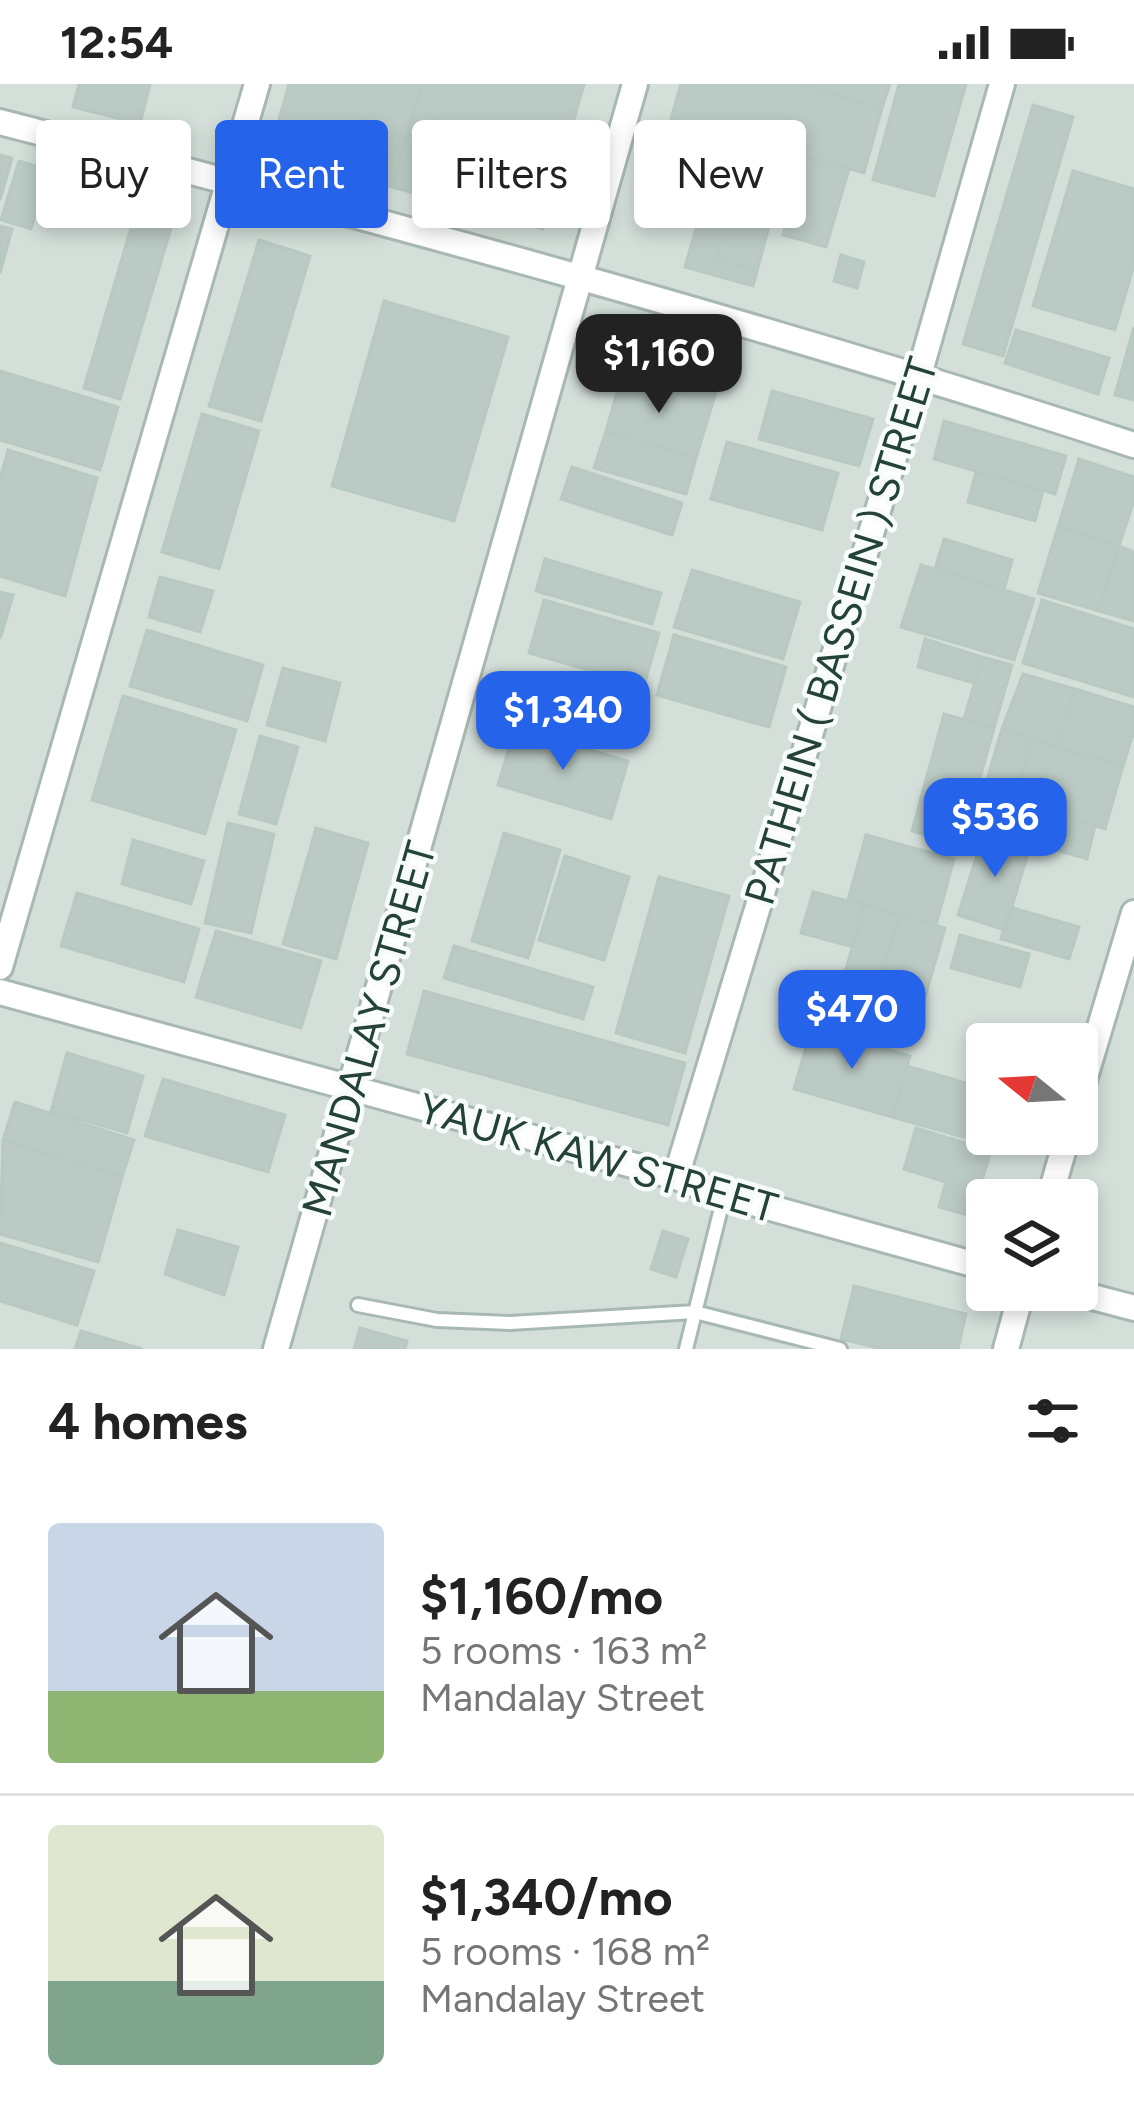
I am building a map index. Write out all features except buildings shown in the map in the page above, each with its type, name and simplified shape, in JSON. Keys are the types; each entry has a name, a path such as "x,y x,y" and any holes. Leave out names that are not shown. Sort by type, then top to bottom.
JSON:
{"street":[{"path":"247,120 257,84"},
{"name":"MANDALAY STREET","path":"277,1349 635,84"},
{"name":"PATHEIN ( BASSEIN ) STREET","path":"676,1177 919,375 1002,84"},
{"path":"0,122 215,178"},
{"path":"388,226 919,375 1134,445"},
{"path":"0,967 217,228"},
{"path":"1098,1034 1134,913"},
{"name":"YAUK KAW STREET","path":"0,992 676,1177 724,1195 966,1262"},
{"path":"1098,1299 1134,1309"},
{"path":"1006,1349 1016,1311"}],"lane":[{"path":"686,1349 724,1195"},
{"path":"358,1305 437,1319 509,1323 694,1312 840,1349"}],"shaded area":[{"path":"0,84 1134,84 1134,1349 0,1349"}]}
